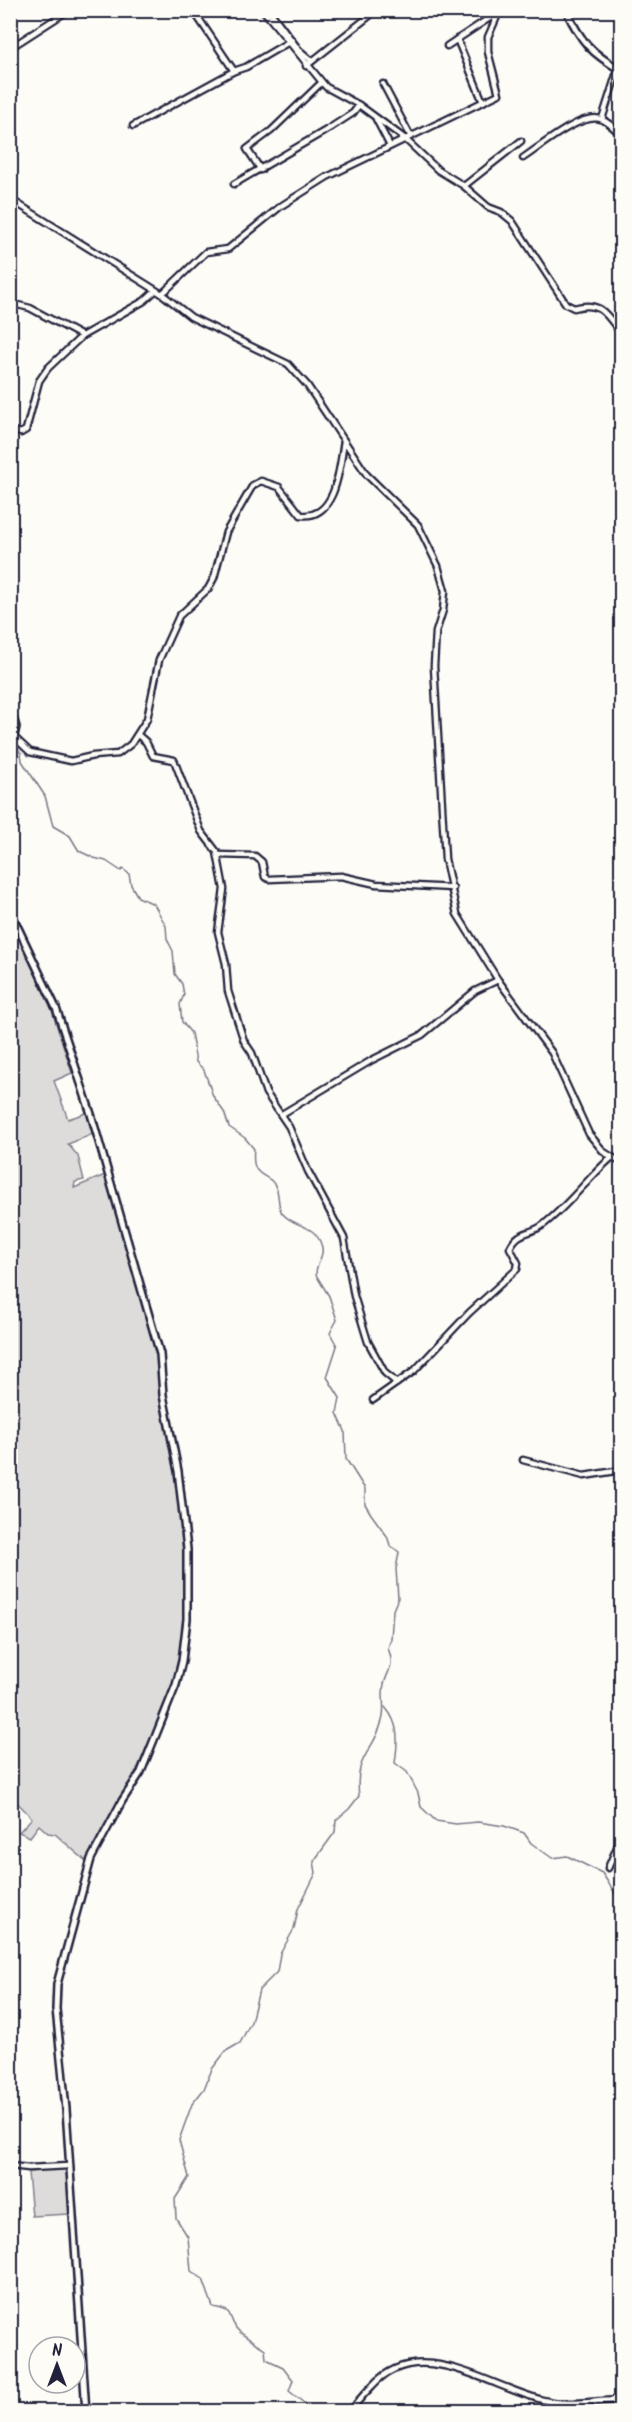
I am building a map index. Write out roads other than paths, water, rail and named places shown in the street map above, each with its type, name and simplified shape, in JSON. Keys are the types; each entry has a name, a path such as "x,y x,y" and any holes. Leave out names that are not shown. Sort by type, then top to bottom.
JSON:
{"street":[{"path":"10,48 69,10"},
{"path":"193,10 234,71"},
{"path":"263,10 321,83 359,105 404,138 438,170 464,186 488,207 501,212 512,221 566,304 574,308 588,305 602,310 621,334"},
{"path":"269,10 298,50 312,61"},
{"path":"306,66 377,10"},
{"path":"566,10 577,35 586,46 620,70 602,119"},
{"path":"447,46 500,11"},
{"path":"162,294 206,252 228,249 302,192 335,172 499,94 488,52 488,37 500,11"},
{"path":"457,39 483,102"},
{"path":"133,126 287,43"},
{"path":"261,170 247,148 271,131 321,83"},
{"path":"383,84 410,135"},
{"path":"234,184 261,170 353,113 359,105"},
{"path":"375,117 390,146"},
{"path":"523,158 586,119 602,119 621,136"},
{"path":"464,186 521,141"},
{"path":"10,199 162,294 190,317 288,364 307,385 367,476 418,525 443,580 445,601 436,632 434,666 445,859 457,914 498,980 542,1037 589,1134 610,1158 621,1163"},
{"path":"10,430 26,431 39,381 82,336 144,301 155,291"},
{"path":"10,303 30,308 82,336"},
{"path":"10,708 15,721 13,745 30,752 71,761 118,754 138,735 147,719 163,650 179,616 208,589 214,578 226,532 253,485 261,481 274,484 301,515 316,512 326,505 334,490 344,441"},
{"path":"138,735 146,742 153,756 174,760 201,831 218,855 224,889 218,932 226,964 228,991 244,1041 252,1053 266,1093 282,1114 308,1171 344,1238 352,1287 368,1342 385,1372 397,1383"},
{"path":"218,855 255,856 262,862 265,877 269,879 341,876 376,884 453,888"},
{"path":"10,911 14,925 46,983 77,1071 160,1353 163,1395 178,1471 187,1549 186,1639 176,1685 141,1772 122,1801 91,1858 57,1984 56,2009 86,2412"},
{"path":"282,1114 372,1060 422,1035 475,991 498,980"},
{"path":"373,1400 423,1363 469,1312 517,1269 518,1263 510,1248 517,1236 523,1232 536,1230 555,1215 610,1158"},
{"path":"523,1460 584,1476 621,1470"},
{"path":"608,1868 621,1836"},
{"path":"10,2166 29,2168 69,2166"},
{"path":"351,2412 383,2375 403,2364 430,2364 485,2377 516,2392 544,2401 567,2403 621,2400"}],"waterway":[{"path":"14,745 21,753 22,761 45,796 53,826 70,836 79,851 106,861 121,871 123,869 129,874 131,885 138,897 154,904 166,926 167,939 173,951 175,974 182,984 184,995 180,1004 182,1022 191,1033 196,1062 204,1070 213,1096 224,1112 229,1127 245,1138 254,1149 255,1167 274,1184 282,1213 314,1232 318,1237 322,1252 316,1275 329,1296 337,1320 330,1333 337,1346 327,1377 340,1398 337,1413 345,1431 346,1459 365,1489 365,1504 387,1536 390,1545 399,1552 396,1569 398,1598 393,1610 391,1639 388,1648 391,1667 383,1689 383,1716 359,1772 359,1796 336,1820 335,1832 314,1861 316,1873 298,1909 294,1929 280,1954 277,1972 259,1990 251,2022 240,2043 226,2051 212,2069 204,2089 192,2104 179,2140 189,2177 175,2199 176,2218 188,2237 191,2271 203,2279 213,2307 227,2311 239,2331 265,2349 266,2359 283,2367 293,2380 289,2391 304,2403 306,2412"},
{"path":"385,1707 396,1727 395,1763 407,1772 418,1793 421,1807 436,1821 456,1824 478,1822 504,1826 524,1833 531,1843 552,1858 567,1856 602,1873 622,1904"}]}
